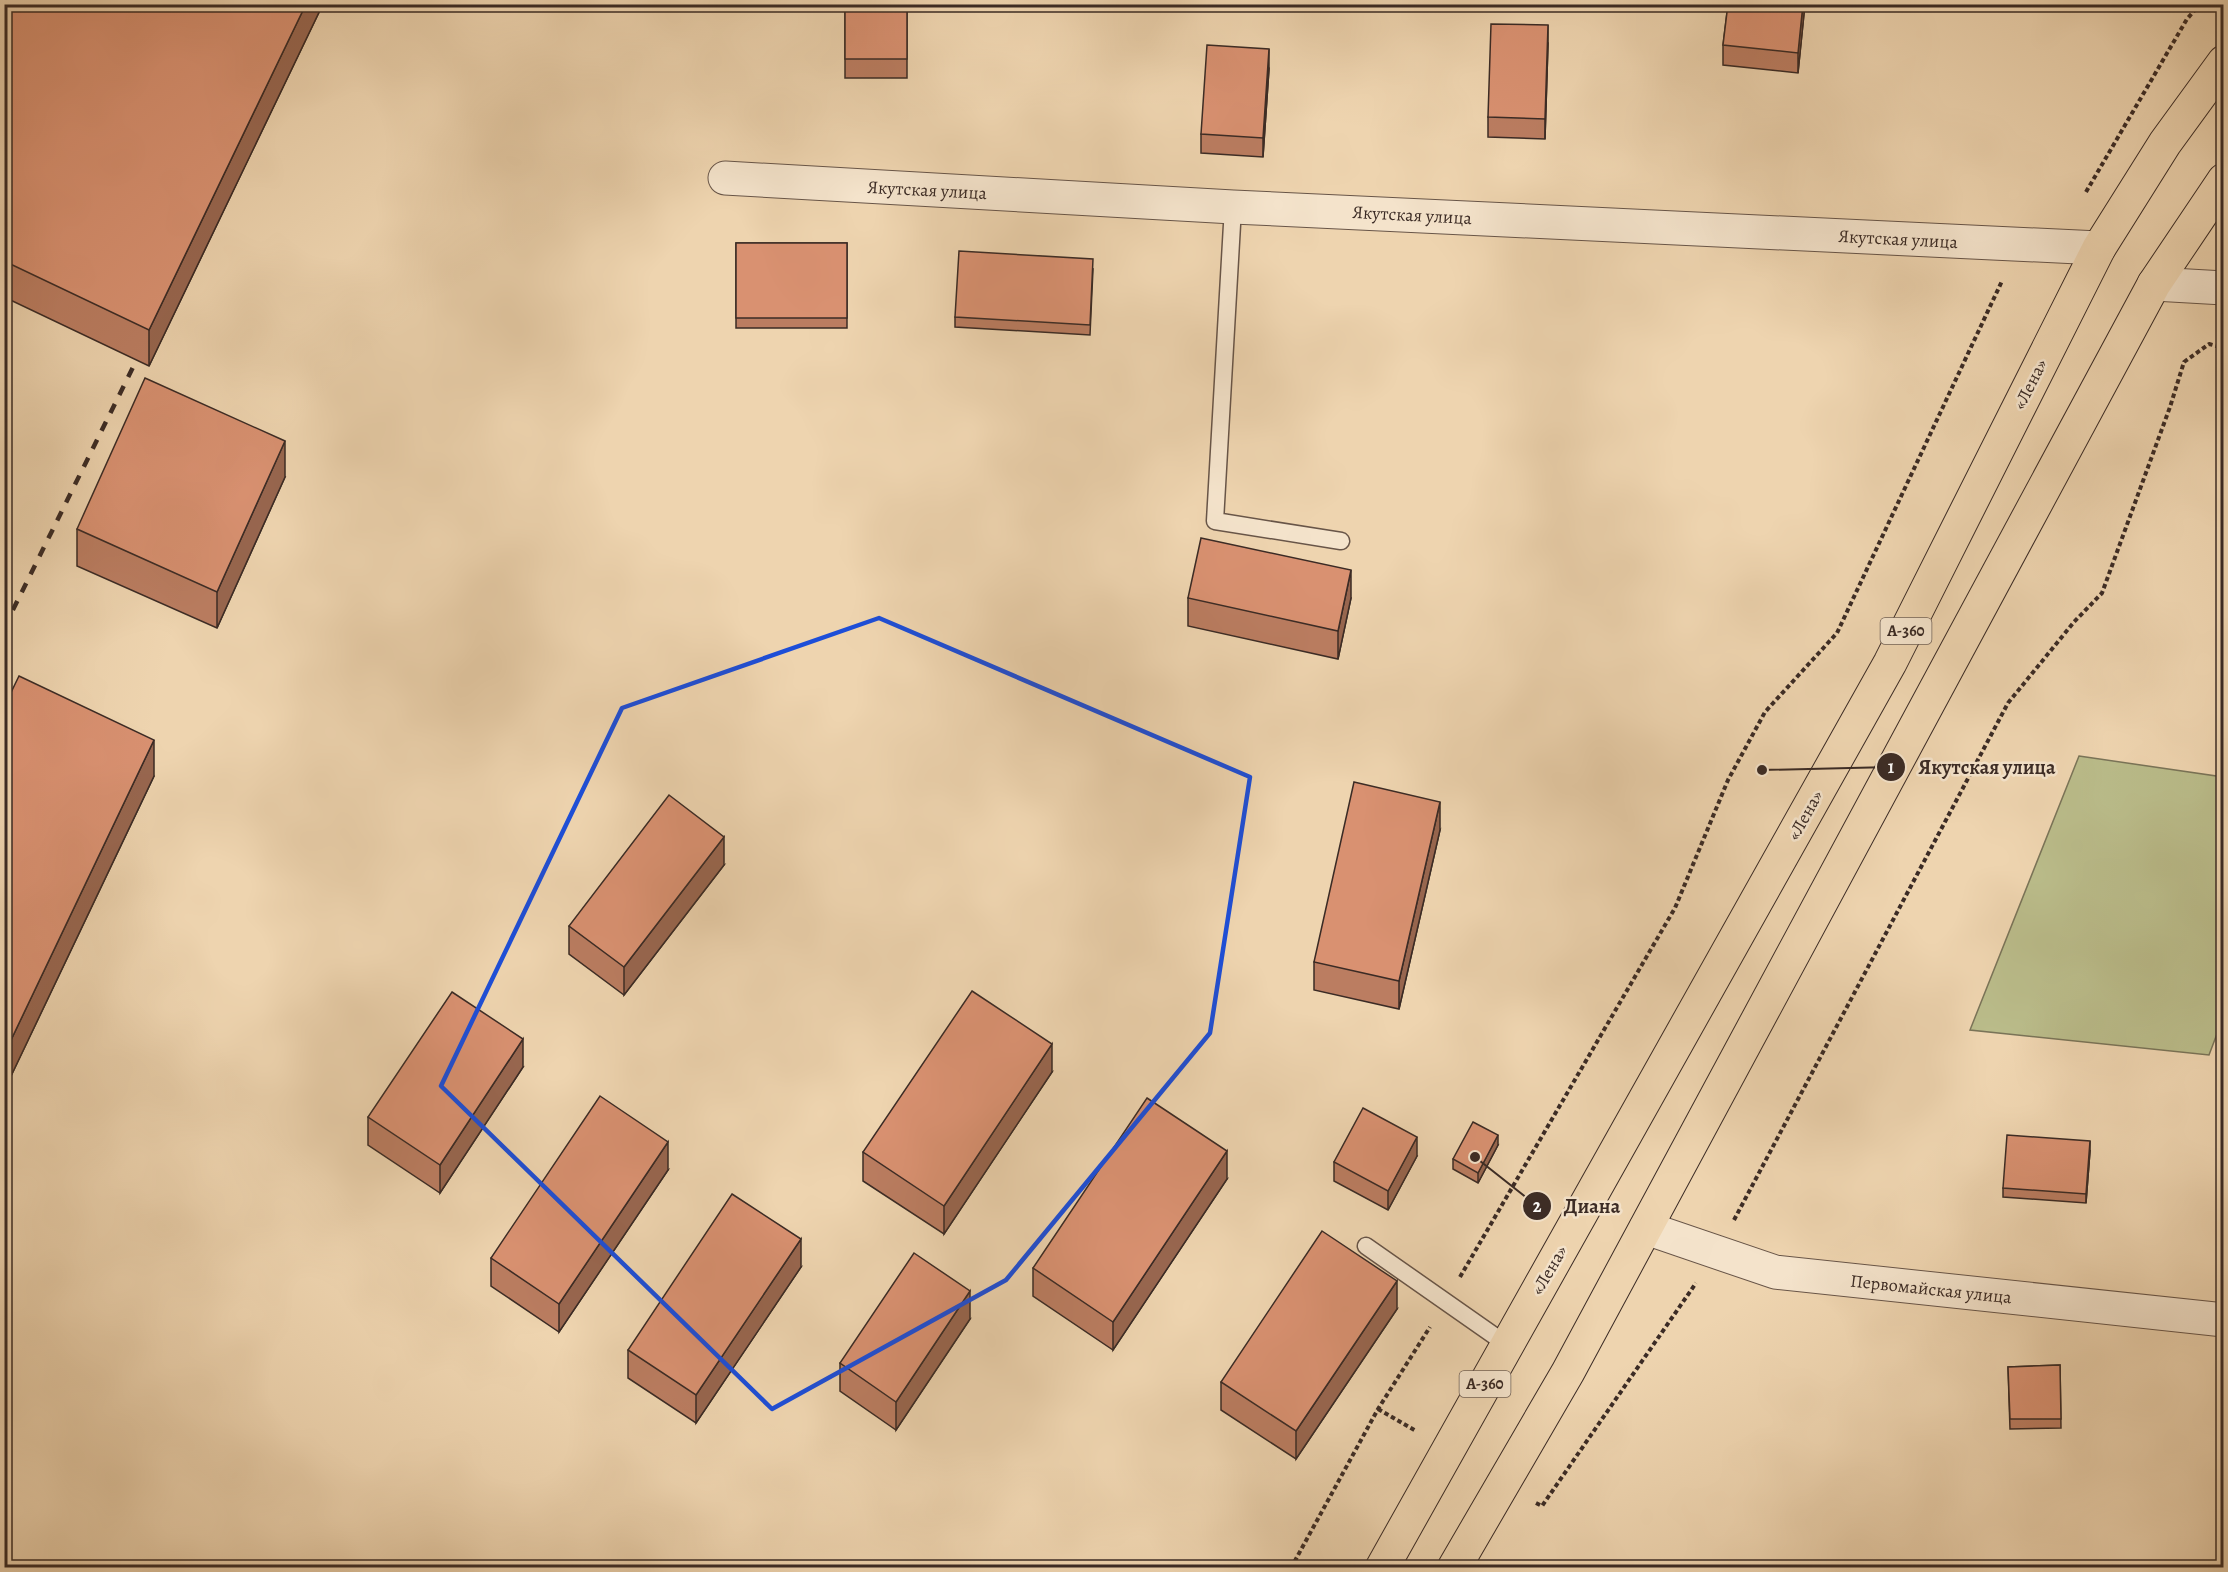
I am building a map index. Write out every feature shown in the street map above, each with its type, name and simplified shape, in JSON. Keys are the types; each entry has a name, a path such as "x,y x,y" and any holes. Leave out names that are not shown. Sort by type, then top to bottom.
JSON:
{"highway":[{"name":"«Лена»","path":"1382,1568 1890,663 2100,248 2165,143 2223,62"},
{"name":"А-360","path":"1454,1568 1568,1372 2154,284 2223,180"}],"street":[{"name":"Якутская улица","path":"725,178 1233,207 2100,248"},
{"path":"2154,284 2223,288"},
{"name":"Первомайская улица","path":"1646,1228 1775,1272 2223,1320"}],"lane":[{"path":"1233,207 1215,520 1341,541"},
{"path":"1366,1246 1506,1344"}],"path":[{"path":"2085,195 2187,20 2200,4"},
{"path":"1291,1568 1378,1409 1446,1302 1675,908 1728,780 1765,712 1837,633 2019,244"},
{"path":"1717,1253 2008,703 2074,622 2102,592 2170,407 2184,362 2209,344 2223,348"}],"highlighted area":[{"path":"879,618 1250,777 1210,1033 1006,1280 772,1409 441,1086 622,708"}],"green space":[{"path":"2079,756 2223,777 2223,1018 2209,1055 1970,1030"}],"building":[{"path":"4,4 306,4 149,330 4,261"},
{"path":"845,4 907,4 907,59 845,59"},
{"path":"1728,4 1803,4 1798,53 1723,45"},
{"path":"1491,24 1548,25 1545,119 1488,117"},
{"path":"1207,45 1269,49 1263,138 1201,134"},
{"path":"736,243 847,243 847,318 736,318"},
{"path":"959,251 1093,259 1090,325 955,317"},
{"path":"145,378 285,441 217,592 77,529"},
{"path":"1201,538 1351,570 1338,631 1188,598"},
{"path":"19,676 154,740 11,1040 4,1037 4,707"},
{"path":"1354,782 1440,802 1399,981 1314,962"},
{"path":"669,795 724,837 624,967 569,926"},
{"path":"972,991 1052,1044 944,1206 863,1152"},
{"path":"452,992 523,1039 440,1165 368,1117"},
{"path":"600,1096 668,1142 559,1304 491,1258"},
{"path":"1147,1098 1227,1151 1113,1322 1033,1268"},
{"path":"1363,1108 1417,1137 1388,1191 1334,1162"},
{"path":"1473,1122 1498,1135 1478,1173 1453,1159"},
{"path":"2007,1135 2090,1141 2086,1194 2003,1188"},
{"path":"732,1194 801,1239 696,1395 628,1350"},
{"path":"1322,1231 1397,1281 1296,1431 1221,1382"},
{"path":"914,1253 970,1291 896,1402 840,1363"},
{"path":"2060,1365 2061,1419 2010,1419 2008,1367"}],"railway":[{"path":"4,628 144,345"}],"place":[{"name":"Якутская улица","path":"1762,770"},
{"name":"Диана","path":"1475,1157"}]}
